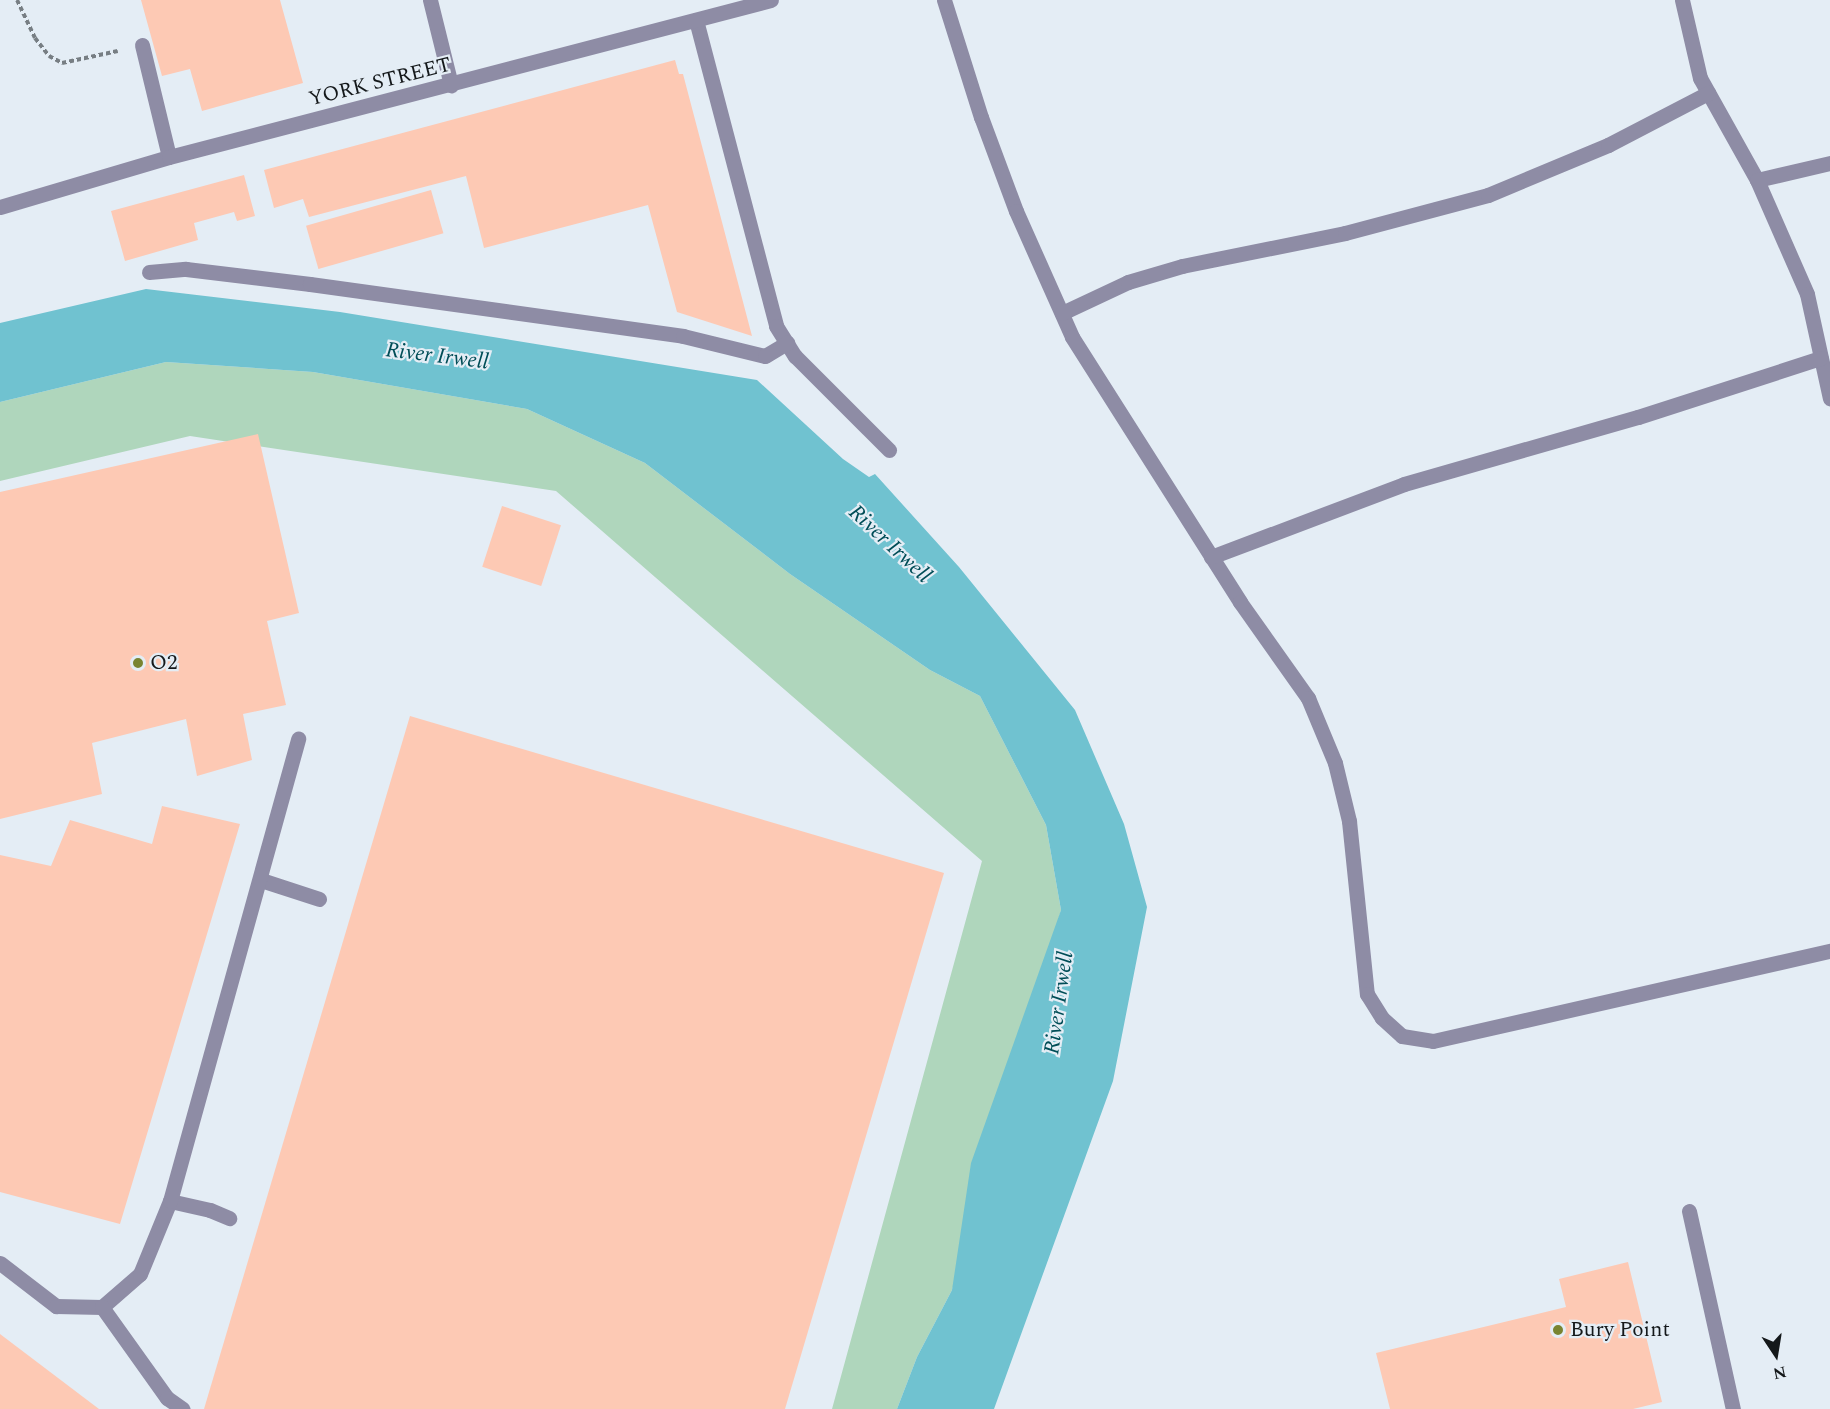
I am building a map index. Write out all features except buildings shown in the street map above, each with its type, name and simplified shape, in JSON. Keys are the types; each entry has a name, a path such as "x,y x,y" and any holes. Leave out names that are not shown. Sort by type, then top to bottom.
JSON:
{"street":[{"path":"430,0 451,85"},
{"name":"YORK STREET","path":"0,207 169,157 696,20 737,4 771,0"},
{"path":"944,0 981,117 1012,200 1072,337 1211,557 1308,698 1335,763 1349,821 1366,994 1382,1018 1402,1036 1433,1041 1830,951"},
{"path":"1682,0 1700,78 1757,180 1807,294 1830,399"},
{"path":"696,20 776,326 795,356 889,450"},
{"path":"142,45 169,157"},
{"path":"1062,313 1128,282 1182,266 1345,233 1488,195 1608,145 1708,93"},
{"path":"1757,180 1830,163"},
{"path":"149,272 186,269 310,284 683,336 765,356 787,343"},
{"path":"1211,557 1404,484 1638,417 1821,358"},
{"path":"0,1263 56,1305 102,1307 140,1274 170,1202 261,880 298,738"},
{"path":"261,880 319,899"},
{"path":"170,1202 210,1210 229,1218"},
{"path":"1689,1211 1733,1409"},
{"path":"102,1307 167,1398 183,1409"}],"path":[{"path":"17,0 36,38 49,56 62,63 142,45"}],"green space":[{"path":"166,362 313,372 527,409 645,463 790,574 930,670 980,696 1046,825 1061,910 952,1290 917,1357 897,1409 832,1409 982,861 556,491 190,436 0,481 0,402"}],"water":[{"name":"River Irwell","path":"146,289 340,312 757,380 843,459 869,477 875,474 959,567 1075,710 1124,824 1147,907 1113,1081 994,1409 897,1409 917,1357 952,1290 971,1163 1061,910 1046,825 980,696 930,670 790,574 645,463 527,409 313,372 166,362 0,402 0,323"}],"place":[{"name":"O2","path":"138,663"},
{"name":"Bury Point","path":"1558,1330"}]}
